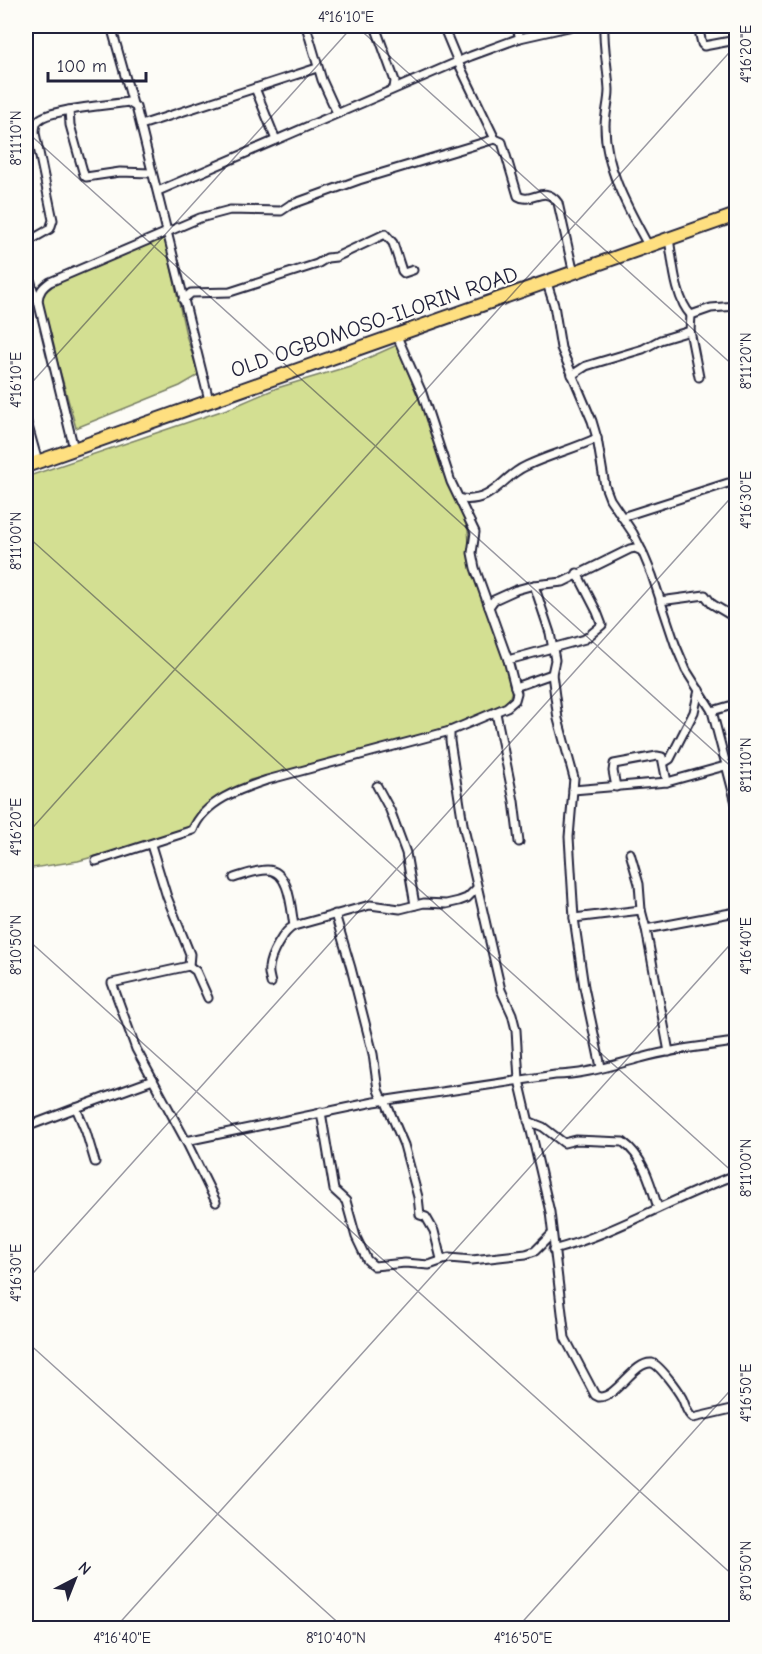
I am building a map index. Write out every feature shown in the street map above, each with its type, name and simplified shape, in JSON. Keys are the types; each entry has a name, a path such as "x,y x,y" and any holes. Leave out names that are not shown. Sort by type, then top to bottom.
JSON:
{"highway":[{"name":"OLD OGBOMOSO-ILORIN ROAD","path":"32,464 736,215"}],"street":[{"path":"111,26 133,104 139,112 209,400"},
{"path":"306,26 317,68 338,113"},
{"path":"375,26 390,67 394,88"},
{"path":"443,26 495,139"},
{"path":"516,26 520,38"},
{"path":"158,191 458,62 520,38 573,26"},
{"path":"604,26 603,46 609,100 605,125 607,148 626,205 649,246"},
{"path":"698,26 704,46 736,40"},
{"path":"141,124 317,68"},
{"path":"255,88 276,140"},
{"path":"74,449 26,252 28,239 50,229 54,220 35,126 43,117 69,110 128,102 133,104"},
{"path":"69,110 70,124 86,177 120,172 152,173"},
{"path":"38,301 39,293 50,282 200,218 230,210 281,211 290,205 359,180 495,139 502,142 518,196 524,198 546,194 553,196 558,203 574,274"},
{"path":"183,300 191,293 224,293 249,287 317,264 327,258 336,257 385,234 393,243 402,271 404,273 413,270"},
{"path":"669,239 680,294 685,309 691,315 690,331 699,377"},
{"path":"547,283 554,305 560,342 597,438 605,486 610,499 642,551 686,670 712,711 736,803"},
{"path":"691,315 711,308 736,306"},
{"path":"572,375 585,366 643,349 660,340 690,331"},
{"path":"96,861 194,830 197,821 207,810 240,789 450,731 496,713 512,703 516,693 508,660 475,568 472,553 475,532 451,482 422,393 396,334"},
{"path":"26,419 32,464"},
{"path":"461,500 481,498 496,490 516,471 597,438"},
{"path":"622,517 728,483"},
{"path":"489,607 494,600 534,585 564,582 574,578 577,573 630,549 635,548 642,551"},
{"path":"508,660 585,639 602,625 577,573"},
{"path":"534,585 550,633 555,660 552,674 558,719 572,766 573,790 569,837 574,918 584,987 601,1067"},
{"path":"660,601 705,595 712,604 732,616"},
{"path":"515,687 552,674"},
{"path":"665,762 670,759 694,712 699,690"},
{"path":"712,711 736,704"},
{"path":"496,713 514,801 519,842"},
{"path":"450,731 463,824 477,888 501,990 516,1029 519,1080 550,1212 565,1338 595,1395 599,1397 607,1396 640,1367 650,1363 662,1370 682,1399 687,1413 693,1418 736,1408"},
{"path":"616,787 614,764 657,756 662,756 665,762 667,782"},
{"path":"573,790 667,782 736,763"},
{"path":"377,786 390,810 406,853 415,905"},
{"path":"151,845 167,897 190,954 189,966"},
{"path":"630,853 639,884 641,910 669,1052"},
{"path":"234,878 263,870 278,873 286,886 294,926"},
{"path":"271,983 268,970 271,960 284,933 294,926 370,905 400,909 415,905 459,901 467,898 477,888"},
{"path":"574,918 641,910"},
{"path":"646,929 736,912"},
{"path":"335,914 373,1054 378,1090 385,1100 404,1145 418,1197 420,1215 426,1217 434,1231 441,1259"},
{"path":"208,998 196,971 189,966 112,983 136,1049 216,1202"},
{"path":"186,1141 385,1100 519,1080 570,1075 669,1052 736,1042"},
{"path":"26,1127 153,1080"},
{"path":"76,1108 95,1162"},
{"path":"321,1112 334,1190 347,1204 356,1237 370,1264 374,1266 405,1263 429,1265 441,1259 472,1260 526,1254 535,1251 552,1234"},
{"path":"528,1120 543,1127 564,1143 576,1140 623,1142 644,1168 658,1208"},
{"path":"553,1250 590,1239 710,1184 736,1175"}],"green space":[{"path":"160,238 165,239 186,335 199,375 180,386 76,428 42,307 43,295 57,282"},
{"path":"397,345 468,530 471,565 505,657 512,690 509,700 497,710 461,723 352,755 250,780 202,809 184,832 78,861 26,869 26,477 233,407 277,388 350,366"}]}
